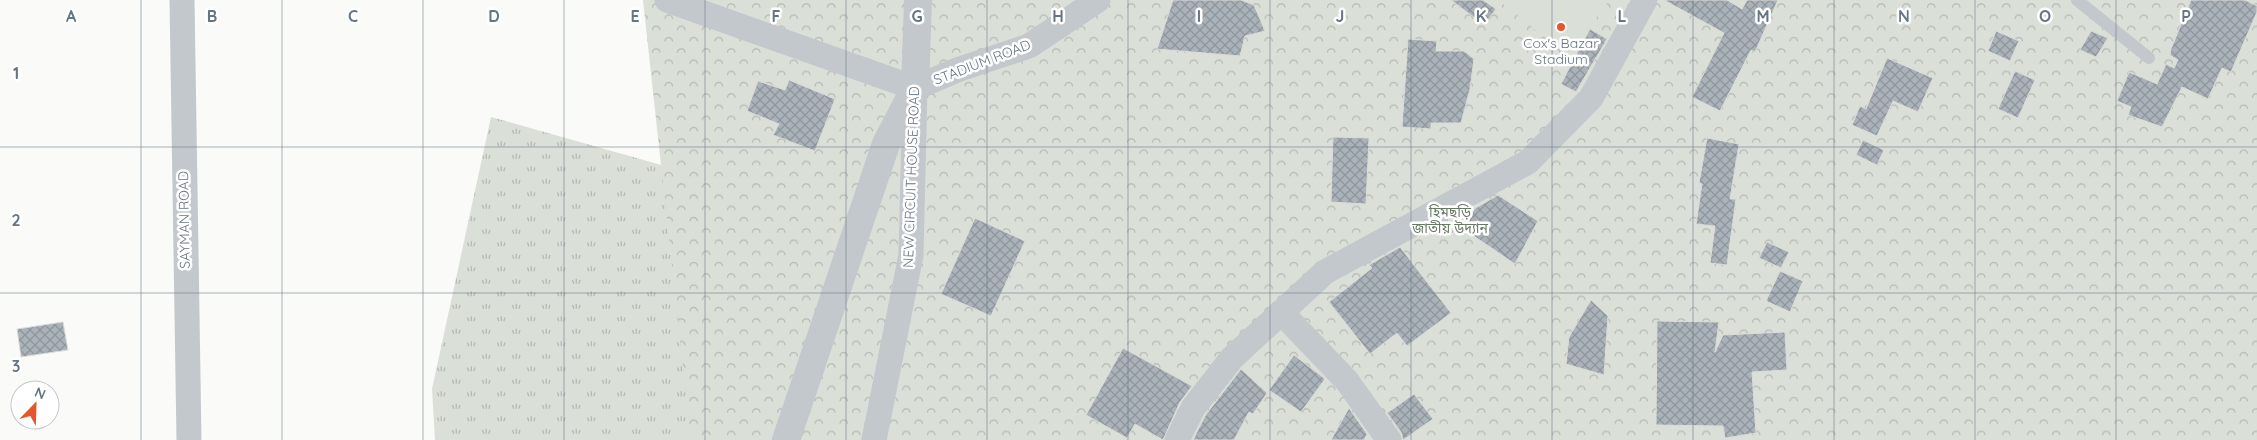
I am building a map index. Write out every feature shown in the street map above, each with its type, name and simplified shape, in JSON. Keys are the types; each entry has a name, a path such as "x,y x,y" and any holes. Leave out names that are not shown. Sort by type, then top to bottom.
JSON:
{"street":[{"name":"SAYMAN ROAD","path":"182,0 189,440"},
{"path":"667,0 915,88 886,144 786,440"},
{"name":"NEW CIRCUIT HOUSE ROAD","path":"874,440 911,255 918,0"},
{"name":"STADIUM ROAD","path":"915,88 957,70 1029,46 1098,0"},
{"path":"1176,440 1192,408 1232,358 1325,272 1528,162 1591,98 1645,0"},
{"path":"1281,312 1347,381 1378,434"}],"lane":[{"path":"2077,0 2149,58"}],"green space":[{"name":"হিমছড়ি জাতীয় উদ্যান","path":"643,0 2257,0 2257,440 691,440"},
{"name":"Cox's Bazar Stadium","path":"1498,0 1610,0 1567,55"},
{"path":"491,117 821,210 748,440 435,440 432,389"}],"building":[{"path":"1173,0 1241,0 1254,5 1265,31 1245,36 1240,56 1157,49"},
{"path":"1451,0 1483,0 1496,9 1484,25"},
{"path":"1664,0 1727,0 1742,9 1747,0 1778,0 1755,52 1751,50 1720,111 1692,97 1724,33"},
{"path":"2191,0 2245,0 2257,6 2257,12 2231,72 2222,68 2208,99 2182,87 2162,127 2128,115 2131,107 2117,101 2129,72 2157,84 2166,64 2174,68 2178,60 2170,55 2171,49"},
{"path":"1590,29 1607,39 1576,92 1561,84"},
{"path":"1996,31 2019,41 2010,61 1988,51"},
{"path":"2091,31 2108,38 2096,57 2080,50"},
{"path":"1408,39 1437,41 1436,51 1464,51 1474,59 1470,89 1461,123 1431,123 1431,129 1402,127"},
{"path":"1887,58 1933,78 1918,112 1893,101 1877,136 1852,125 1860,106 1866,109"},
{"path":"2015,71 2035,80 2018,118 1998,109"},
{"path":"789,80 835,99 815,151 773,135 779,124 747,111 758,81 785,90"},
{"path":"1333,137 1369,138 1366,204 1331,202"},
{"path":"1707,138 1739,144 1730,199 1736,199 1727,265 1710,263 1715,226 1696,224 1702,184 1699,183"},
{"path":"1863,140 1884,150 1877,165 1856,155"},
{"path":"1498,195 1538,221 1515,264 1465,230 1474,209"},
{"path":"975,218 1025,241 991,316 941,294"},
{"path":"1767,242 1789,252 1781,268 1759,258"},
{"path":"1400,247 1451,313 1407,346 1397,333 1370,354 1329,302 1372,268 1369,265"},
{"path":"1780,271 1803,281 1790,312 1766,301"},
{"path":"1591,300 1608,316 1604,375 1566,364 1569,337"},
{"path":"1657,321 1719,322 1715,352 1723,335 1785,332 1787,370 1752,372 1756,433 1725,438 1723,426 1656,425"},
{"path":"63,322 68,350 21,357 17,329"},
{"path":"1123,348 1192,386 1180,402 1163,440 1135,424 1127,438 1086,415"},
{"path":"1294,355 1325,379 1301,412 1269,390"},
{"path":"1241,369 1267,393 1253,414 1249,412 1234,440 1193,440 1205,416"},
{"path":"1414,394 1433,419 1403,440 1401,432 1387,413"},
{"path":"1349,408 1367,434 1364,440 1331,440"}],"place":[{"name":"Cox's Bazar Stadium","path":"1561,27"}]}
